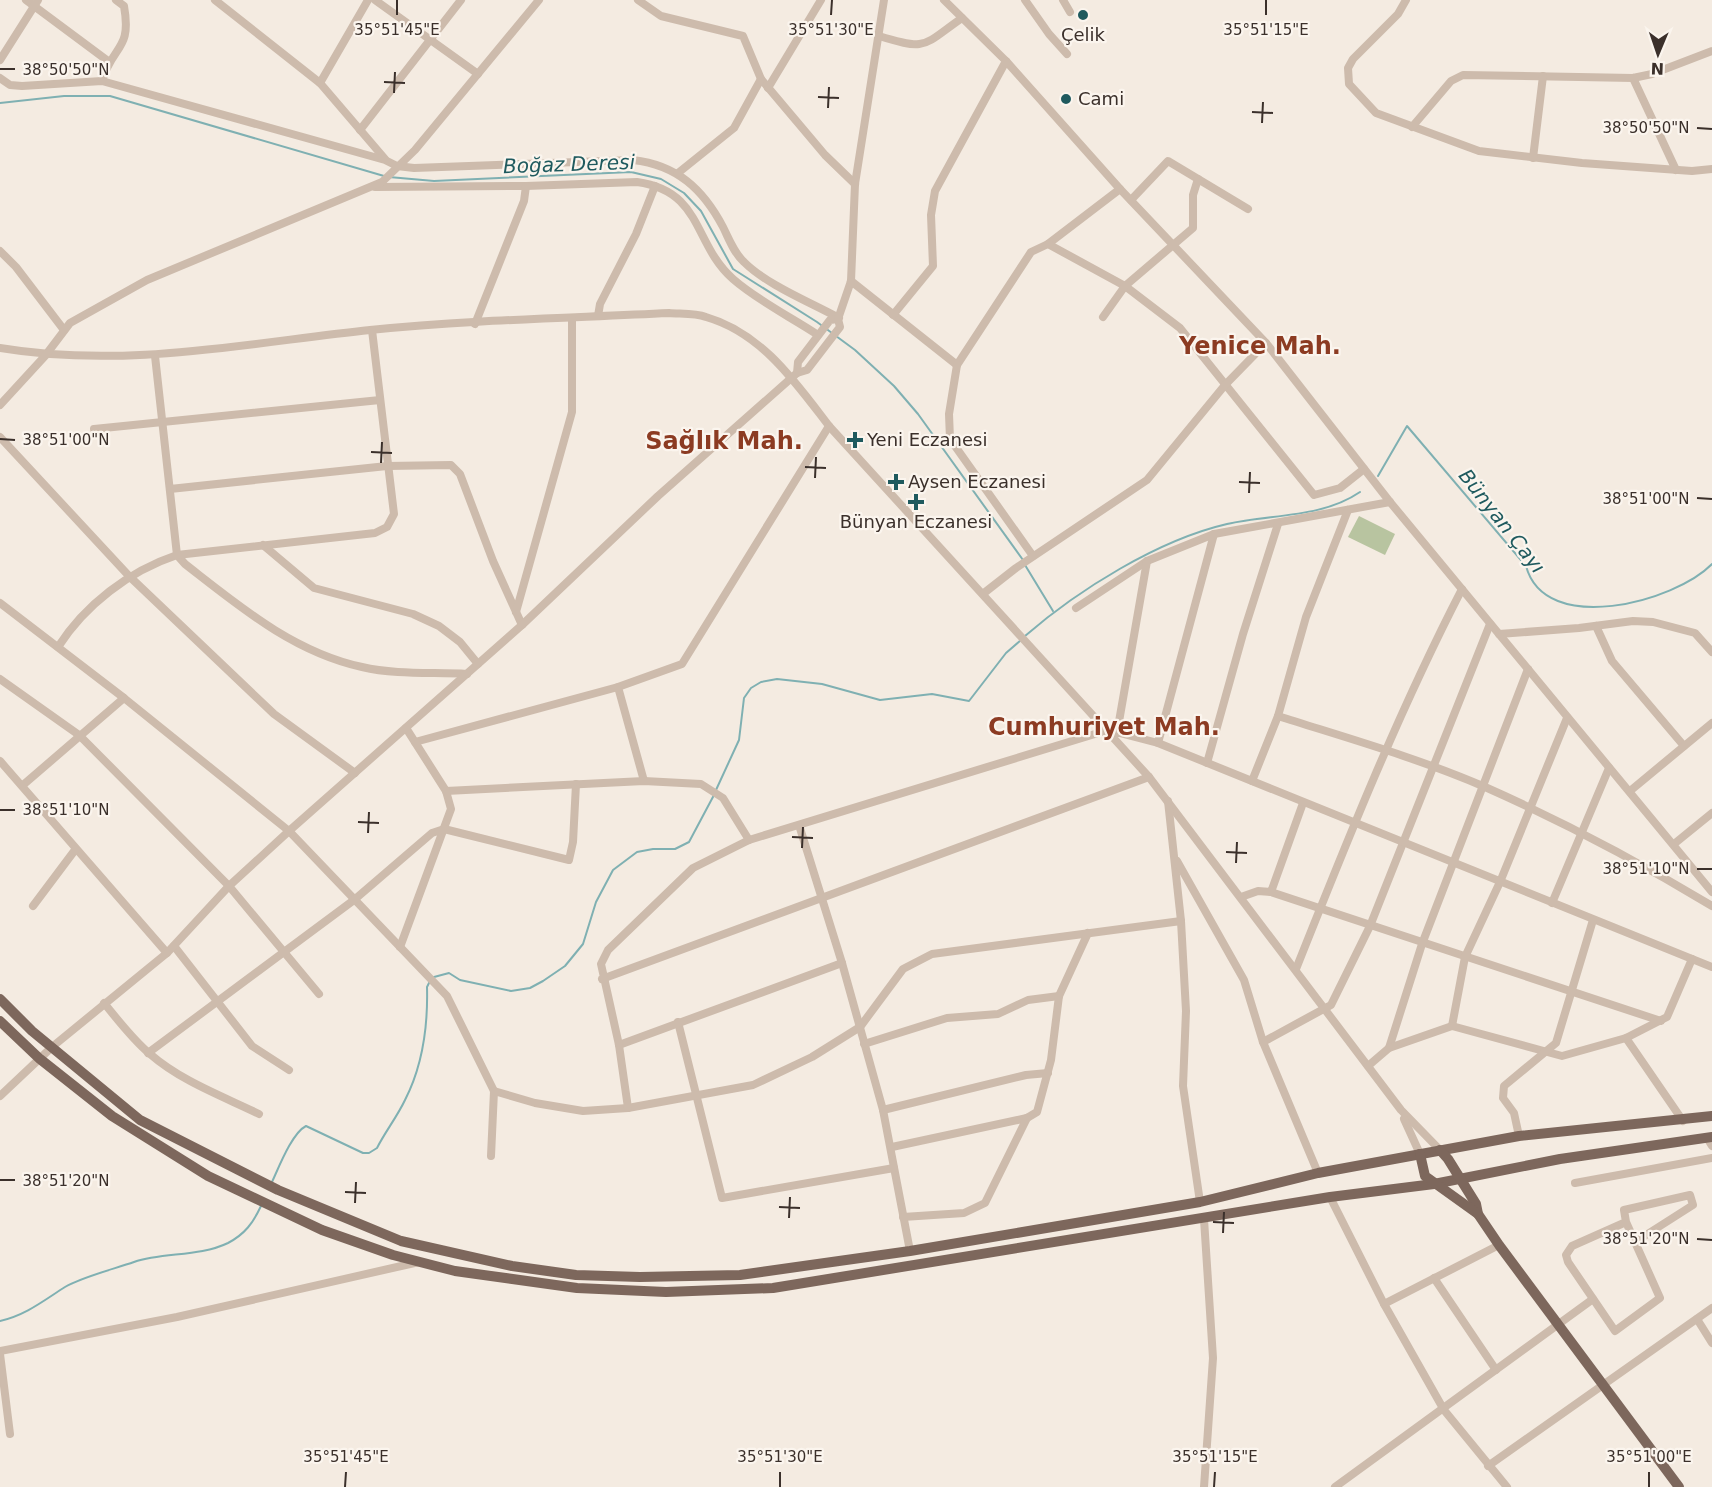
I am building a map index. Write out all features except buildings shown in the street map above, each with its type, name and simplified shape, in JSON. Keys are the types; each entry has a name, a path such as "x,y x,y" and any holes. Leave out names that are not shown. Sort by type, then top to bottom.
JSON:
{"main road":[{"path":"0,999 32,1032 141,1120 278,1190 401,1241 512,1266 576,1275 640,1277 740,1275 910,1251 1200,1202 1318,1173 1519,1136 1683,1121 1712,1116"},
{"path":"0,1021 40,1059 112,1116 208,1176 322,1230 455,1271 577,1288 666,1292 773,1288 1330,1197 1434,1184 1560,1159 1710,1141"},
{"path":"1440,1150 1476,1204 1478,1214"},
{"path":"1420,1154 1422,1171 1434,1184 1478,1214 1679,1487"}],"street":[{"path":"26,0 36,3 108,61"},
{"path":"102,81 108,61 123,45 127,26 124,6 116,0"},
{"path":"215,0 320,83 394,169 633,160 652,163 678,173 707,199 736,253 750,268 837,321"},
{"path":"320,83 369,0"},
{"path":"375,0 478,74"},
{"path":"360,130 461,0"},
{"path":"0,405 45,356 70,323 147,280 378,185 415,150 539,0"},
{"path":"638,0 661,15 743,36 761,79 825,155 855,184"},
{"path":"768,88 821,0"},
{"path":"0,1096 52,1047 167,953 230,886 289,831 522,625 658,496 795,375 807,370 830,340 851,281 855,184 884,0"},
{"path":"944,0 1006,61 1131,201 1266,343 1390,502 1712,892"},
{"path":"1025,0 1049,34 1067,54"},
{"path":"1063,0 1070,12"},
{"path":"1406,0 1398,14 1350,63 1347,75 1349,84 1366,106 1376,113 1479,151 1676,170 1712,169"},
{"path":"0,60 36,3"},
{"path":"879,36 917,46 928,42 962,18"},
{"path":"1412,127 1457,77 1470,74 1633,78 1652,74 1712,51"},
{"path":"893,315 933,266 931,215 935,192 1006,61"},
{"path":"1533,158 1543,76"},
{"path":"0,78 10,85 22,86 102,81 385,160"},
{"path":"1633,78 1676,170"},
{"path":"678,173 734,128 761,79"},
{"path":"1131,201 1168,161 1248,208"},
{"path":"1103,317 1125,286 1193,228 1193,195 1198,179"},
{"path":"378,185 526,186 637,182 655,186 674,195 685,204 717,261 733,279 820,334"},
{"path":"475,324 524,201 526,186"},
{"path":"598,316 600,304 636,234 655,186"},
{"path":"1031,557 950,439 949,414 957,365 1031,252 1048,244 1120,189"},
{"path":"1048,244 1125,286 1180,328 1314,495 1340,488 1365,470"},
{"path":"0,251 16,267 64,330"},
{"path":"851,281 957,365"},
{"path":"0,348 45,356 155,356 372,330 669,313 705,316 755,341 795,375 830,426 1112,731 1168,801 1401,1110 1440,1150"},
{"path":"516,612 573,412 572,318"},
{"path":"795,375 798,362 820,334 837,321"},
{"path":"58,647 72,625 129,576 151,564 177,555 381,531 392,521 394,514 372,330"},
{"path":"984,593 1031,557 1146,480 1225,385 1266,343"},
{"path":"155,356 177,555 261,623 329,656 362,667 467,674"},
{"path":"94,429 380,400"},
{"path":"415,742 618,687 682,664 830,426"},
{"path":"0,437 129,576 274,714 355,773"},
{"path":"170,489 387,466 446,463 456,469 522,625"},
{"path":"1076,608 1147,561 1214,534 1390,502"},
{"path":"1252,781 1278,716 1306,617 1348,510"},
{"path":"1207,763 1278,524"},
{"path":"1158,743 1214,534"},
{"path":"263,545 314,588 413,614 439,626 460,642 478,664"},
{"path":"1112,731 1147,561"},
{"path":"1296,969 1416,678 1462,589"},
{"path":"0,603 124,698 289,831 447,996 494,1090 491,1156"},
{"path":"1499,634 1633,621 1666,624 1695,633 1712,652"},
{"path":"1263,1042 1331,1005 1370,926 1490,624"},
{"path":"1596,626 1611,661 1683,746"},
{"path":"1389,1048 1422,944 1528,669"},
{"path":"0,679 79,735 230,886 319,994"},
{"path":"618,687 644,781"},
{"path":"23,785 124,698"},
{"path":"1278,716 1385,749 1484,787 1632,858 1712,906"},
{"path":"1452,1026 1465,957 1500,882 1567,718"},
{"path":"1630,791 1712,723"},
{"path":"400,947 451,809 446,791 406,728"},
{"path":"628,1108 619,1044 602,979 601,964 608,950 693,868 749,840 1112,731 1158,743 1712,967"},
{"path":"0,761 23,785 75,850 167,953"},
{"path":"1552,903 1580,833 1610,768"},
{"path":"602,979 1149,777"},
{"path":"446,791 644,781 701,783 723,798 749,840"},
{"path":"148,1053 354,900 432,833 444,829 569,860 573,842 576,784"},
{"path":"1168,801 1181,921 1186,1011 1183,1086 1200,1202"},
{"path":"1271,892 1303,803"},
{"path":"1674,844 1712,813"},
{"path":"799,825 843,963 883,1110 892,1147 910,1251"},
{"path":"33,906 75,850"},
{"path":"1175,858 1244,981 1263,1042 1318,1173"},
{"path":"1241,897 1258,891 1271,892 1571,994 1661,1022"},
{"path":"1519,1136 1514,1113 1503,1098 1504,1086 1556,1043 1593,920"},
{"path":"494,1090 535,1103 584,1111 628,1108 753,1085 812,1057 860,1027 903,969 932,954 1181,921"},
{"path":"892,1147 1027,1118 1038,1112 1047,1073 1059,996 1088,933"},
{"path":"174,946 252,1046 289,1070"},
{"path":"1368,1066 1389,1048 1452,1026 1562,1056 1626,1038 1667,1017 1692,960"},
{"path":"619,1044 843,963"},
{"path":"864,1044 947,1018 998,1014 1028,1000 1059,996"},
{"path":"104,1003 148,1053 185,1079 259,1114"},
{"path":"678,1022 722,1198 894,1168"},
{"path":"1626,1038 1683,1121"},
{"path":"883,1110 1047,1073"},
{"path":"1401,1110 1420,1154"},
{"path":"903,1217 964,1213 985,1203 1027,1118"},
{"path":"1575,1183 1712,1158"},
{"path":"1626,1222 1572,1246 1568,1252 1568,1262 1615,1331 1660,1299 1626,1222 1624,1210 1690,1195 1693,1205 1635,1242"},
{"path":"1330,1197 1384,1304 1444,1410 1507,1487"},
{"path":"1204,1219 1212,1358 1204,1487"},
{"path":"1384,1304 1499,1245"},
{"path":"10,1434 0,1353 177,1317 421,1262"},
{"path":"1434,1278 1496,1370"},
{"path":"1335,1487 1444,1410 1593,1299"},
{"path":"1488,1466 1712,1308"},
{"path":"1697,1319 1712,1342"}],"green space":[{"path":"1359,516 1395,534 1385,555 1348,537"}],"waterway":[{"name":"Boğaz Deresi","path":"0,103 64,96 110,96 384,176"},
{"name":"Boğaz Deresi","path":"389,177 434,181 631,172 661,179 684,193 701,211 733,269 817,322 855,350 894,386 918,414 1023,560"},
{"name":"Bünyan Çayı","path":"1378,476 1407,426 1526,566 1538,588 1558,601 1583,607 1612,606 1642,600 1694,578 1712,564"},
{"name":"Bünyan Çayı","path":"1025,636 1069,601 1094,585 1147,554 1174,542 1227,524 1329,507 1360,492"},
{"name":"Boğaz Deresi","path":"1025,565 1053,611"},
{"path":"716,790 739,740 744,698 751,688 761,682 777,679 822,684 880,700 932,694 969,701 1006,653 1021,640"},
{"path":"434,977 449,973 460,980 511,991 530,988 543,981 565,966 583,944 596,902 613,870 637,852 675,849 689,842 714,795"},
{"path":"272,1182 291,1143 306,1126 363,1153 369,1153 377,1148 402,1106 416,1073 423,1045 427,1016 427,987 430,981"},
{"path":"0,1321 26,1311 72,1283 89,1277 145,1259 205,1250 228,1243 248,1228 261,1206"}],"place":[{"name":"Çelik","path":"1083,15"},
{"name":"Cami","path":"1066,99"},
{"name":"Yeni Eczanesi","path":"855,440"},
{"name":"Aysen Eczanesi","path":"896,482"},
{"name":"Bünyan Eczanesi","path":"916,502"}],"district":[{"name":"Yenice Mah.","path":"1260,346"},
{"name":"Sağlık Mah.","path":"724,441"},
{"name":"Cumhuriyet Mah.","path":"1104,727"}]}
